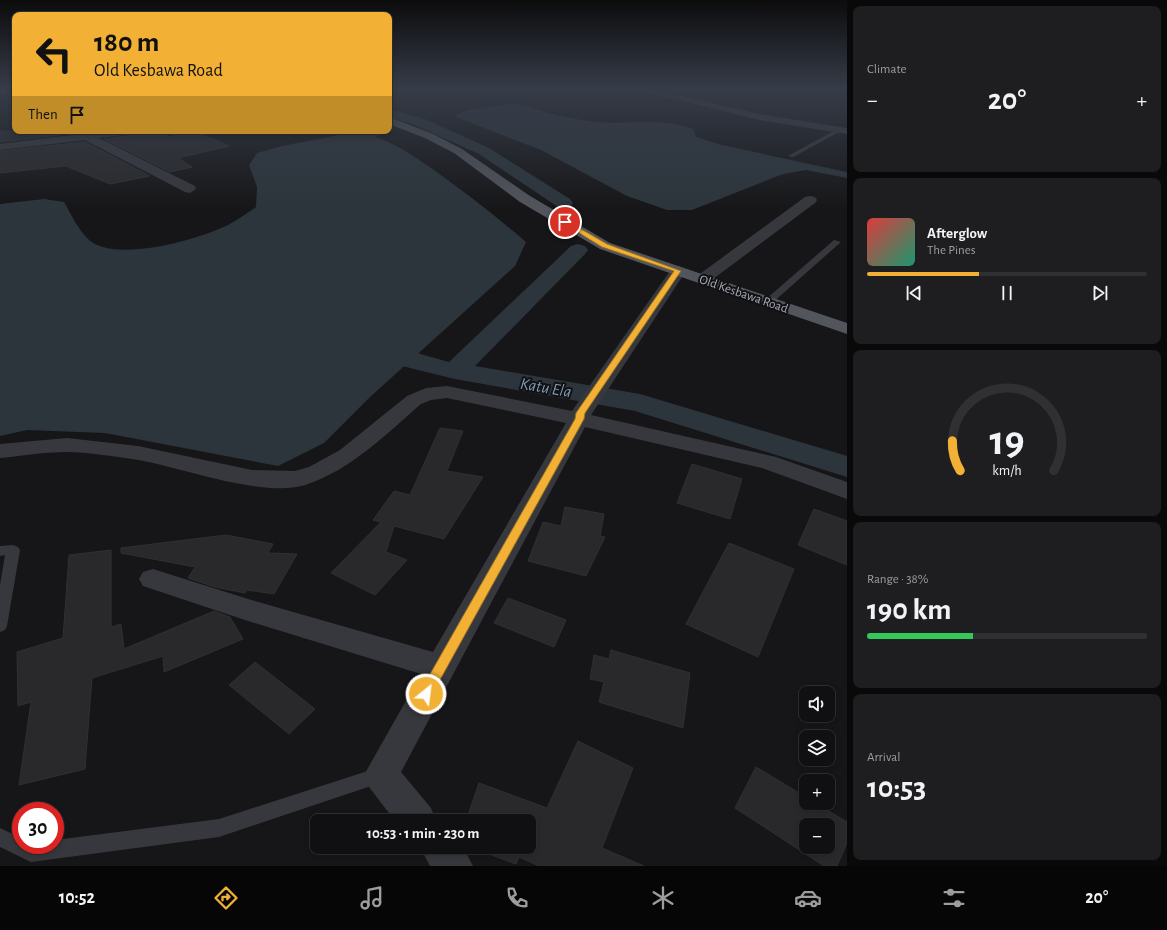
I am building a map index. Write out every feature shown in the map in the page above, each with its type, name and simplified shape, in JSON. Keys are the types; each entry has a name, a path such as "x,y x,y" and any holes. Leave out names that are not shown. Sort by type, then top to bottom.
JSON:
{"main road":[{"name":"Old Kesbawa Road","path":"413,129 458,151 525,199 605,246 847,329"}],"street":[{"path":"0,147 104,134"},
{"path":"86,136 190,189"},
{"path":"703,279 810,200"},
{"path":"412,814 381,775 580,416 601,381 678,271"},
{"path":"0,451 67,445 138,454 252,478 277,480 297,479 317,472 348,455 414,400 426,394 448,392 580,416 768,462 847,491"},
{"path":"154,579 248,610 441,667"},
{"path":"445,854 454,866"}],"lane":[{"path":"791,156 843,131"},
{"path":"768,302 837,242"},
{"path":"0,551 13,550 0,626"},
{"path":"0,837 31,853 219,828 381,775"}],"shaded area":[{"path":"488,129 693,129 696,137 722,145 847,172 847,178 806,170 783,174 692,210 667,210 627,196 541,150"},
{"path":"345,134 366,134 377,137 397,146 434,170 526,242 515,266 370,397 324,443 278,466 105,433 27,430 0,436 0,204 44,199 64,202 87,238 99,246 116,249 156,247 198,237 215,231 228,225 256,207 257,187 249,165 257,153 282,146"}],"building":[{"path":"0,131 12,131 12,134 68,134 0,142"},
{"path":"168,134 168,137 181,134 201,134 229,146 178,158 192,167 170,172 104,139 131,135"},
{"path":"85,142 150,176 110,184 66,166 0,173 0,151"},
{"path":"440,428 463,431 447,471 483,477 444,539 394,526 386,552 407,560 375,595 331,573 381,522 373,520 394,491 410,495"},
{"path":"692,464 742,479 730,519 677,503"},
{"path":"565,507 604,514 600,536 605,537 586,576 528,561 543,522 561,526"},
{"path":"814,509 847,521 847,565 798,545"},
{"path":"226,535 273,544 268,553 297,554 274,594 247,590 245,593 215,587 188,578 195,567 121,553 121,548"},
{"path":"729,543 794,569 758,657 686,624"},
{"path":"111,550 111,627 121,624 124,649 214,611 230,617 243,639 164,672 163,656 92,678 85,769 19,785 31,702 18,706 17,652 63,638 69,555"},
{"path":"508,598 566,620 554,647 494,623"},
{"path":"611,650 690,673 683,728 599,702 604,682 590,679 594,655 609,659"},
{"path":"255,662 315,709 289,734 229,685"},
{"path":"578,741 633,768 602,848 644,866 539,866 519,857 516,864 489,854 536,854 536,814 468,814 479,783 547,808"},
{"path":"756,767 799,793 799,810 827,810 847,822 847,843 837,866 824,866 806,854 835,854 835,818 799,818 799,850 735,808"}],"waterway":[{"name":"Katu Ela","path":"436,129 484,151 564,203"},
{"path":"333,154 349,141 369,134"},
{"name":"Katu Ela","path":"455,371 578,250"},
{"path":"395,330 391,342 411,360 455,371"},
{"name":"Katu Ela","path":"455,371 640,403 847,467"}],"route":[{"path":"426,694 580,419 581,413 601,381 678,271 605,246 565,222"}]}
